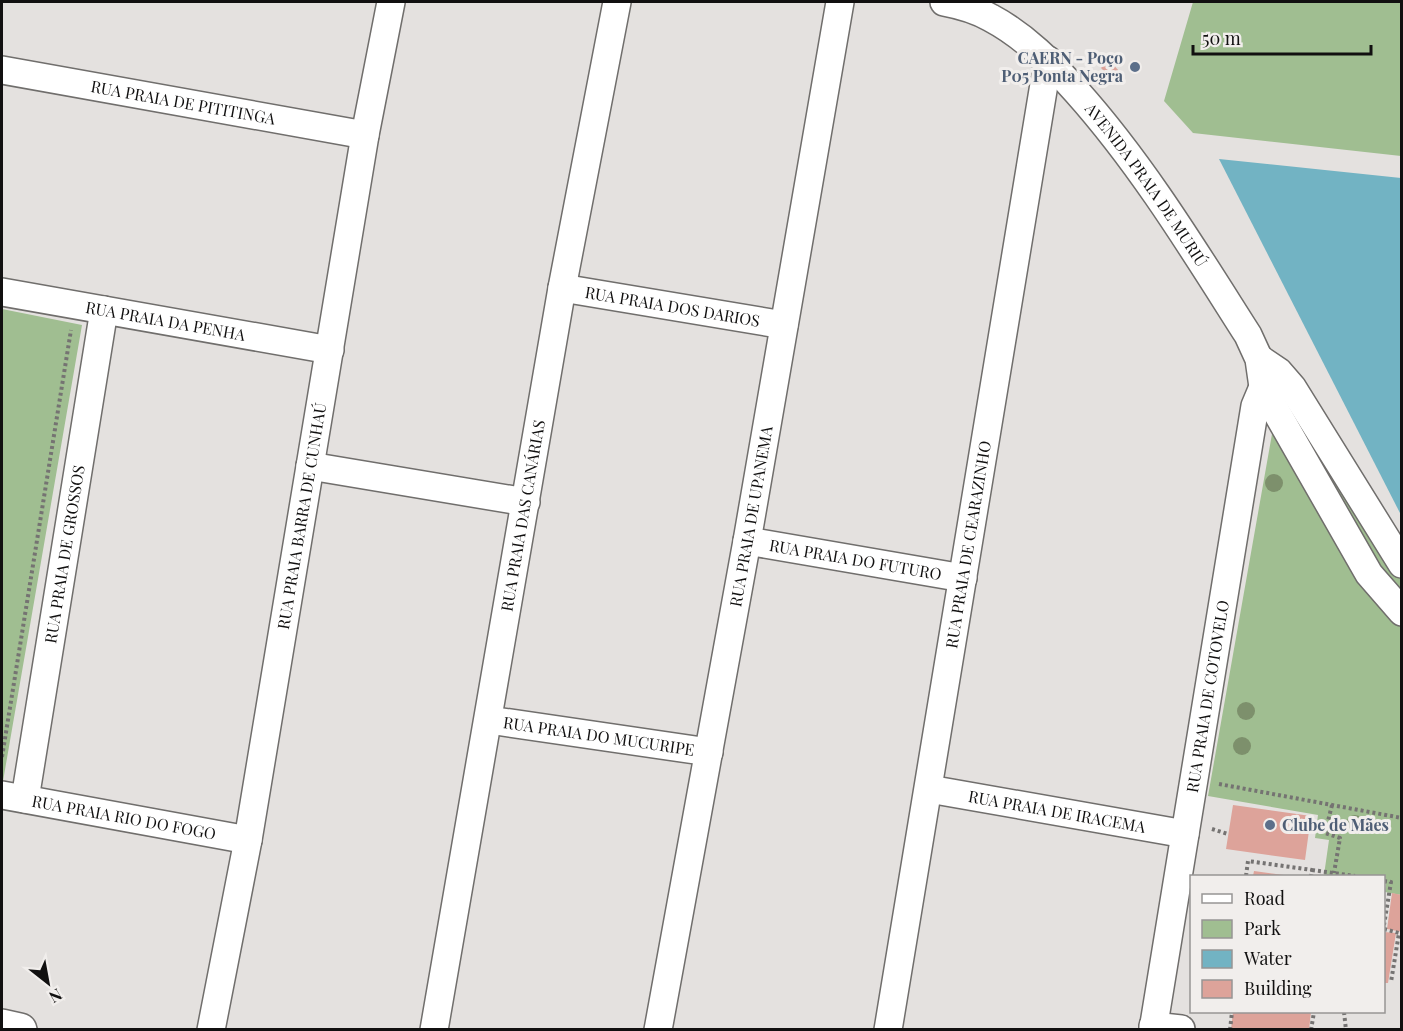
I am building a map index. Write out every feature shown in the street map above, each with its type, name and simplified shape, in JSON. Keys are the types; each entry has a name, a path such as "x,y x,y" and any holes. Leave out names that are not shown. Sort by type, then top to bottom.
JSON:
{"main road":[{"path":"2,1026 20,1029"}],"street":[{"name":"RUA PRAIA BARRA DE CUNHAÚ","path":"211,1029 248,840 365,135 391,2"},
{"name":"RUA PRAIA DAS CANÁRIAS","path":"434,1029 562,288 617,2"},
{"name":"RUA PRAIA DE UPANEMA","path":"658,1029 747,541 840,2"},
{"name":"AVENIDA PRAIA DE MURIÚ","path":"944,2 962,5 991,17 1048,60 1095,112 1138,166 1248,335 1369,574 1401,612"},
{"name":"RUA PRAIA DE CEARAZINHO","path":"888,1029 1048,60"},
{"name":"RUA PRAIA DE PITITINGA","path":"2,70 365,135"},
{"name":"RUA PRAIA DOS DARIOS","path":"562,288 784,325"},
{"name":"RUA PRAIA DA PENHA","path":"2,292 330,350"},
{"name":"RUA PRAIA DE GROSSOS","path":"13,797 104,310"},
{"name":"AVENIDA PRAIA DE MURIÚ","path":"1267,372 1292,387 1401,564"},
{"name":"RUA PRAIA DE COTOVELO","path":"1153,1028 1255,406 1267,372"},
{"path":"310,466 526,502"},
{"name":"RUA PRAIA DO FUTURO","path":"747,541 963,579"},
{"name":"RUA PRAIA DO MUCURIPE","path":"489,720 709,752"},
{"name":"RUA PRAIA DE IRACEMA","path":"929,789 1185,834"},
{"name":"RUA PRAIA RIO DO FOGO","path":"13,797 248,840"},
{"path":"1153,1028 1181,1029"}],"path":[{"path":"2,757 72,330"},
{"path":"1195,780 1401,818"},
{"path":"1332,805 1326,833 1340,838 1334,873"},
{"path":"1212,829 1228,834"},
{"path":"1246,875 1248,861 1349,875"},
{"path":"1311,875 1312,870"},
{"path":"1385,881 1391,882 1385,925 1399,933 1391,982"},
{"path":"1230,1029 1232,1013"},
{"path":"1311,1029 1314,1013"},
{"path":"1344,1013 1346,1029"}],"green space":[{"path":"1193,2 1401,2 1401,156 1193,133 1164,101"},
{"path":"2,309 82,325 2,787"},
{"path":"1284,394 1401,577 1401,604 1311,454"},
{"path":"1275,417 1401,623 1401,895 1385,892 1385,875 1324,875 1329,840 1315,838 1318,815 1208,796"}],"water":[{"path":"1219,159 1401,178 1401,515"}],"building":[{"path":"1109,60 1119,71 1111,78 1101,68"},
{"name":"Clube de Mães","path":"1233,805 1311,816 1305,860 1226,849"},
{"path":"1254,871 1284,875 1253,875"},
{"path":"1392,893 1402,895 1402,932 1387,929"},
{"path":"1385,932 1396,933 1388,983 1385,983"},
{"path":"1233,1013 1311,1013 1309,1030 1231,1030"}],"place":[{"name":"CAERN - Poço P05 Ponta Negra","path":"1135,67"},
{"name":"Clube de Mães","path":"1270,825"}]}
